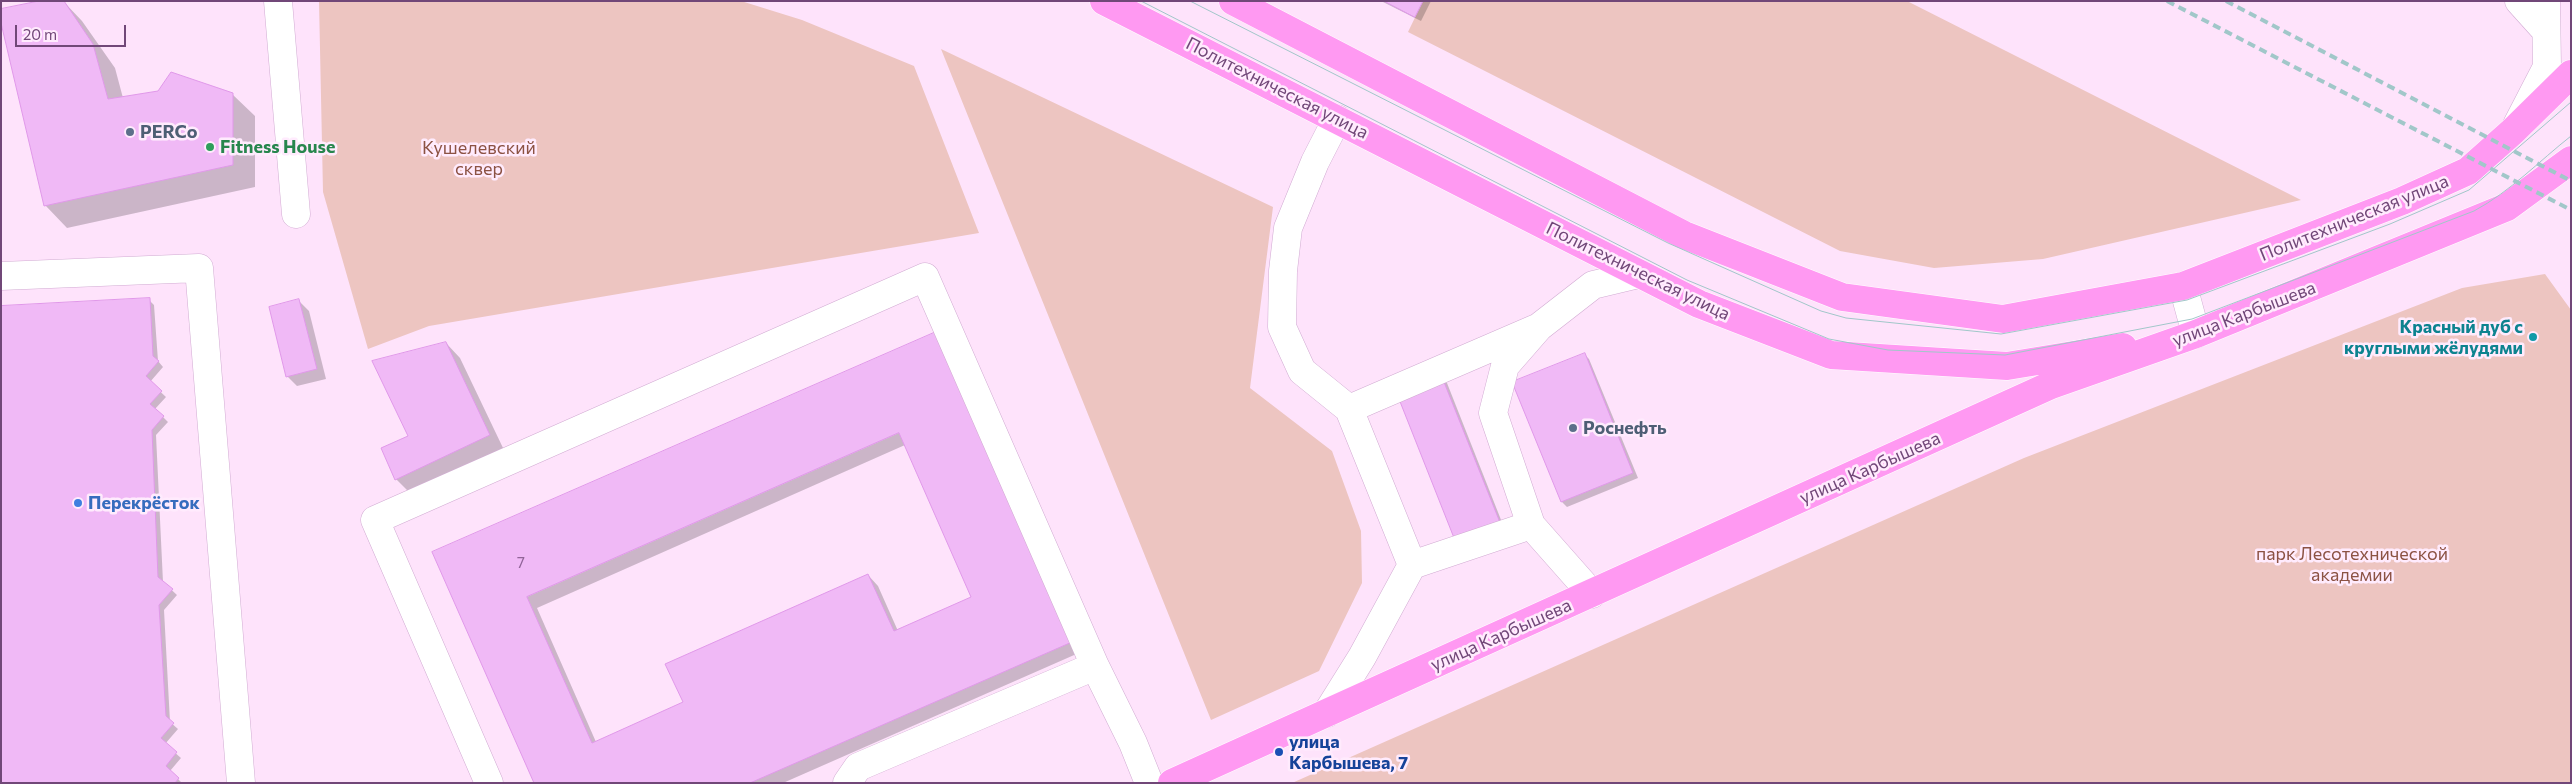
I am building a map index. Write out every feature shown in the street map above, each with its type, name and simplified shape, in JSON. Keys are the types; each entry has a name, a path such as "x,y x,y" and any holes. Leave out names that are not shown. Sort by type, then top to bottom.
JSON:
{"main road":[{"name":"Политехническая улица","path":"1104,1 1699,304 1831,355 2007,366 2196,334"},
{"name":"Политехническая улица","path":"1233,1 1684,235 1842,297 2003,319 2183,286 2402,201 2468,170 2513,131 2571,74"},
{"name":"улица Карбышева","path":"1172,783 2051,386 2196,334 2507,208 2570,161"}],"street":[{"path":"278,1 296,214"},
{"path":"2519,1 2546,31"},
{"path":"2513,131 2547,67 2546,1"},
{"path":"1337,119 1315,162 1288,228 1283,271 1282,327 1302,370 1349,410 1412,565"},
{"path":"1,276 199,268 241,783"},
{"path":"1592,594 1531,525 1492,413 1505,366 1539,326 1593,285 1640,274"},
{"path":"489,783 375,520 925,277 1095,666 1133,743 1149,783"},
{"path":"2183,286 2196,334"},
{"path":"1349,410 1539,326"},
{"path":"1327,713 1362,657 1412,565 1531,525"},
{"path":"847,783 858,767 1095,666"}],"green space":[{"name":"Кушелевский сквер","path":"319,1 741,1 802,20 914,66 979,233 429,326 368,349 323,192"},
{"path":"1423,1 1907,1 2301,200 2043,259 1934,268 1840,251 1408,32"},
{"path":"941,49 1273,207 1250,388 1332,451 1361,531 1362,583 1319,671 1211,720"},
{"name":"парк Лесотехнической академии","path":"2545,274 2571,310 2571,783 1292,783 2024,458 2462,288"}],"building":[{"name":"PERCo","path":"39,1 64,1 93,44 108,99 158,91 171,72 233,93 233,165 44,206 1,23 1,9"},
{"path":"1384,1 1423,1 1415,17"},
{"name":"Перекрёсток","path":"150,298 153,356 159,361 146,376 162,391 150,404 164,416 152,430 158,577 173,589 159,605 166,716 174,723 161,738 177,752 166,766 179,778 175,783 1,783 1,306"},
{"path":"299,299 317,369 286,377 269,307"},
{"path":"936,332 1072,642 750,783 534,783 432,552","holes":["899,433 971,597 894,631 868,574 665,664 683,702 592,743 527,597"]},
{"path":"446,342 490,435 395,480 381,448 408,436 372,361"},
{"name":"Роснефть","path":"1585,353 1633,473 1561,502 1512,382"},
{"path":"1442,377 1503,530 1458,548 1397,394"}],"tram line":[{"path":"1141,1 1687,280 1829,339 1888,350 2005,355 2192,319 2474,211 2512,185 2571,136"},
{"path":"1190,1 1668,243 1821,311 1846,318 2001,334 2187,300 2390,224 2469,190 2571,102"}],"railway":[{"path":"2167,1 2571,210"},
{"path":"2226,1 2571,181"}],"place":[{"name":"PERCo","path":"130,132"},
{"name":"Fitness House","path":"210,147"},
{"name":"Красный дуб с круглыми жёлудями","path":"2533,337"},
{"name":"Роснефть","path":"1573,428"},
{"name":"Перекрёсток","path":"78,503"},
{"name":"улица Карбышева, 7","path":"1279,752"}]}
